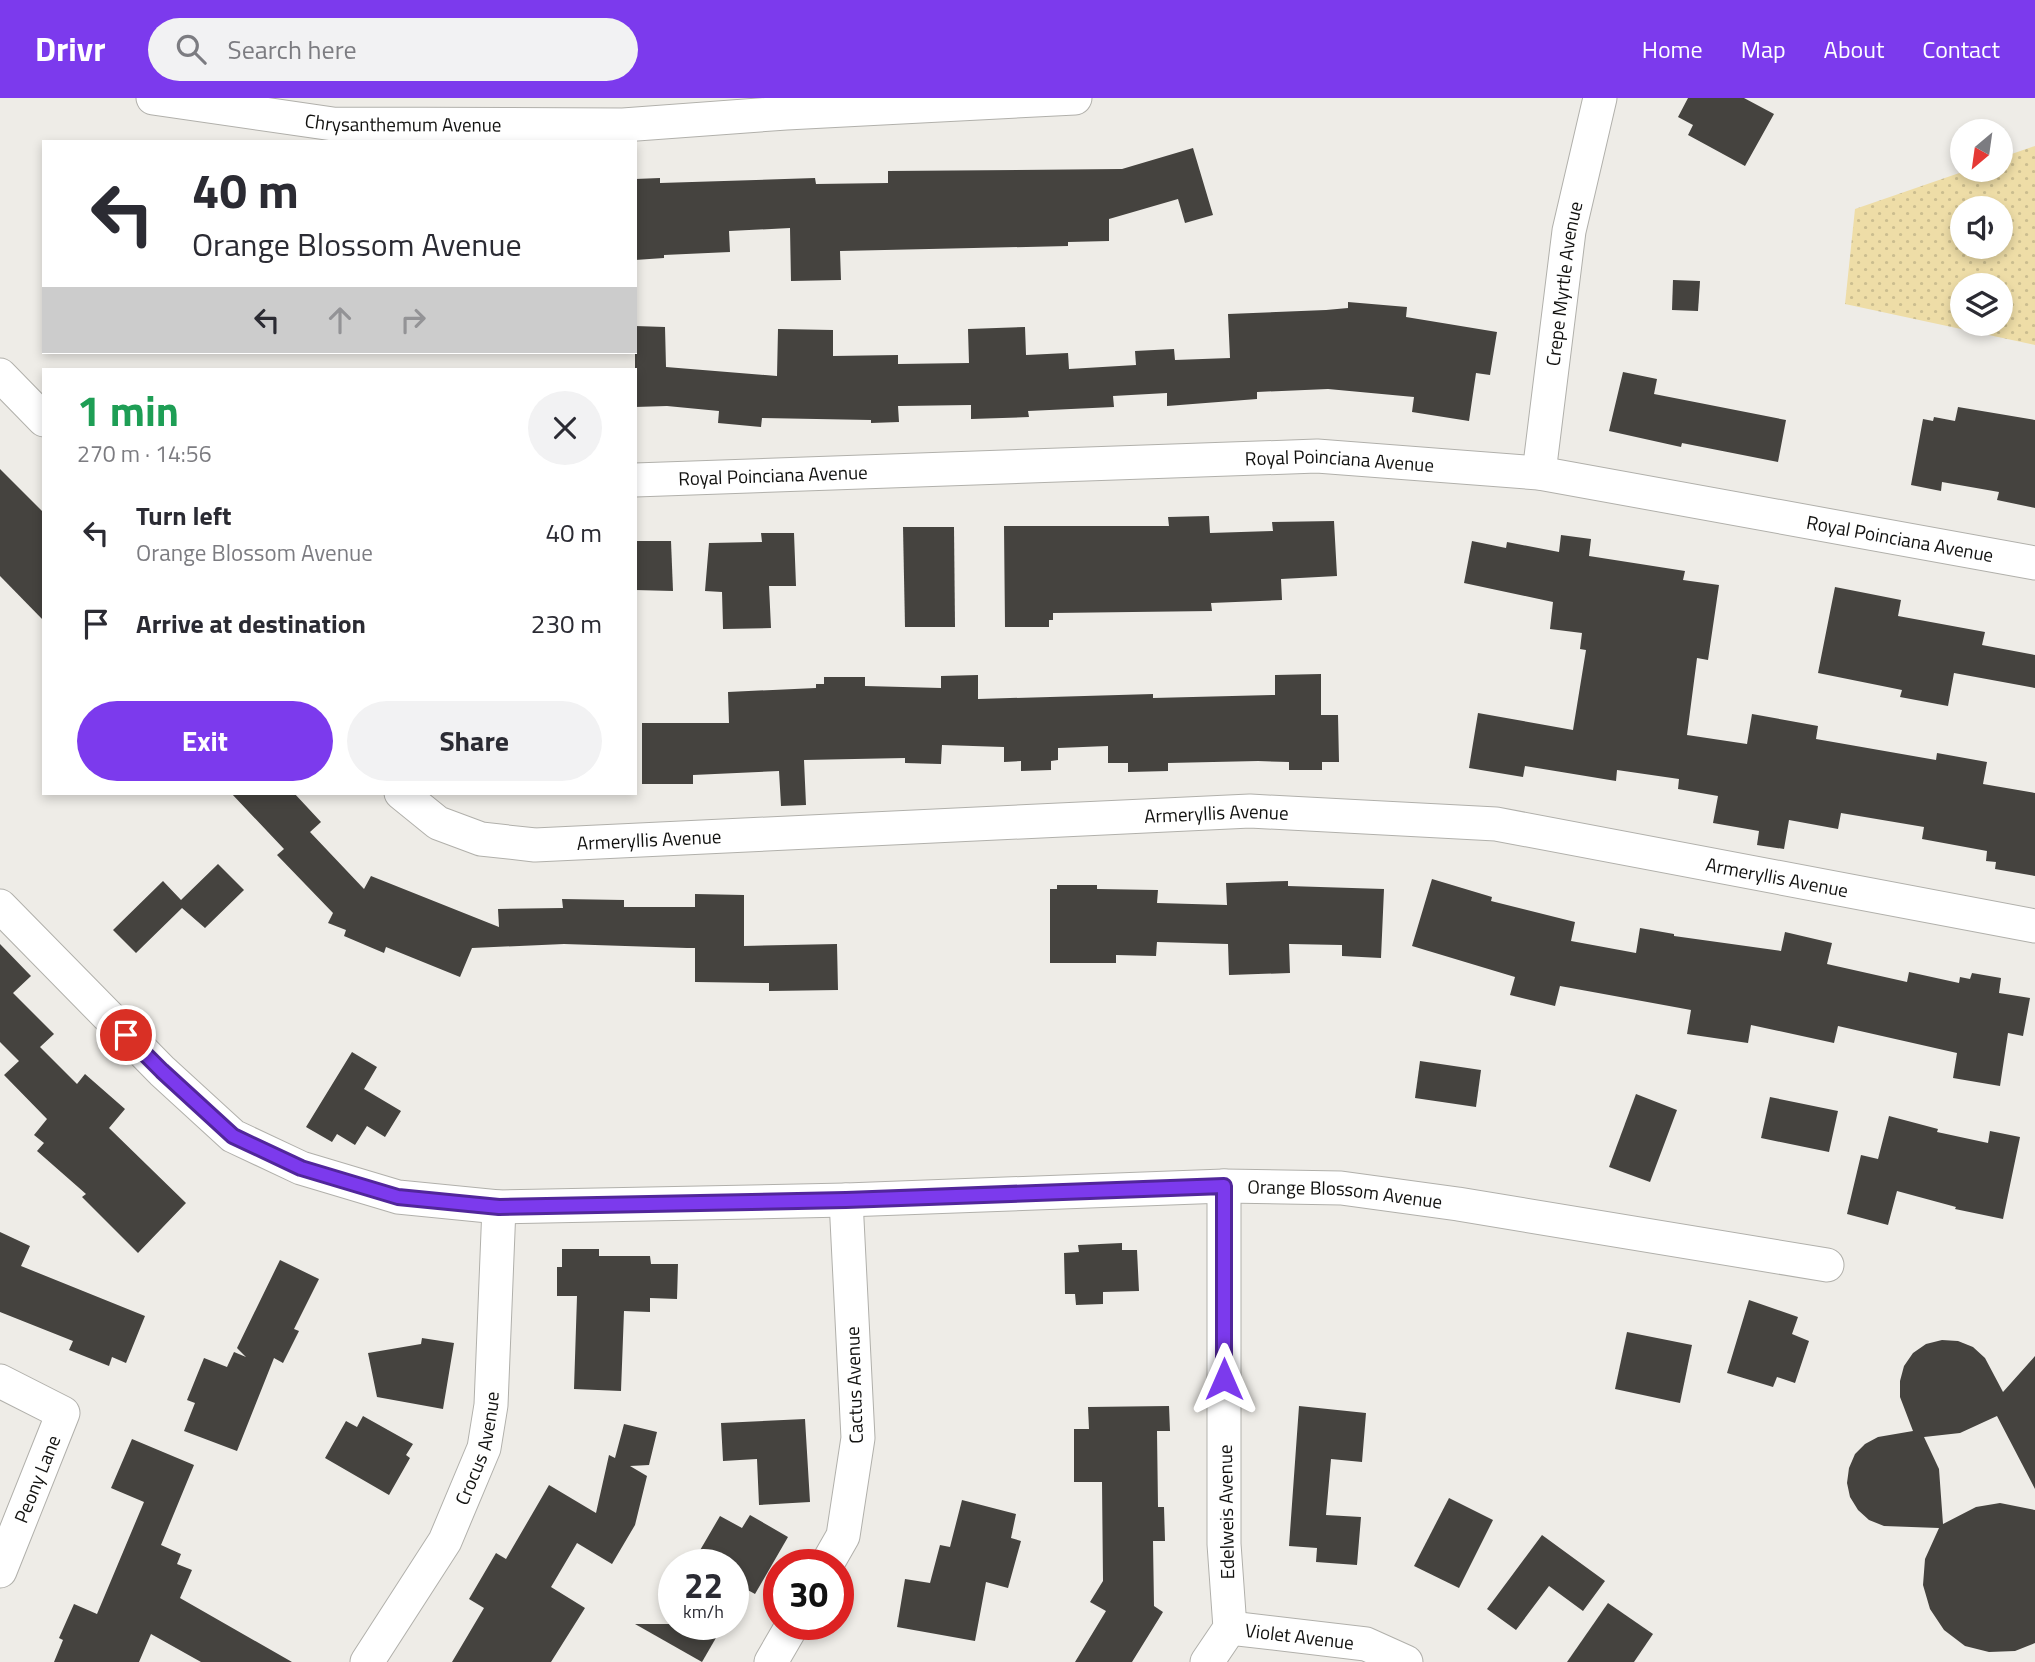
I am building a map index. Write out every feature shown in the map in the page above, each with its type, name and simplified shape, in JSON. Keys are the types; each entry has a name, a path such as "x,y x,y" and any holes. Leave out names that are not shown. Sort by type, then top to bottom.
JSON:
{"street":[{"name":"Chrysanthemum Avenue","path":"153,98 333,124 623,125 786,113 1075,98"},
{"name":"Crepe Myrtle Avenue","path":"1539,473 1569,231 1600,98"},
{"path":"0,374 42,418"},
{"name":"Royal Poinciana Avenue","path":"637,480 1317,456 1539,473 2035,563"},
{"name":"Armeryllis Avenue","path":"403,795 438,823 481,839 535,845 1250,811 1496,824 2035,926"},
{"name":"Orange Blossom Avenue","path":"0,906 162,1071 233,1136 301,1168 398,1197 499,1207 846,1200 1224,1186 1341,1188 1458,1204 1827,1265"},
{"name":"Edelweis Avenue","path":"1224,1186 1224,1544 1230,1628"},
{"name":"Cactus Avenue","path":"836,1549 843,1536 858,1438 846,1200"},
{"name":"Crocus Avenue","path":"367,1662 445,1541 484,1448 491,1405 499,1207"},
{"name":"Peony Lane","path":"0,1381 63,1413 0,1571"},
{"path":"1207,1662 1230,1628"},
{"name":"Violet Avenue","path":"1230,1628 1366,1644 1406,1662"},
{"path":"771,1662 784,1640"}],"shaded area":[{"path":"2035,146 2035,345 1993,336 2013,336 2013,273 1950,273 1950,327 1845,304 1855,209 1950,176 1950,182 2013,182 2013,154"}],"building":[{"path":"1688,98 1744,98 1774,114 1745,166 1688,135 1693,125 1678,117"},
{"path":"1193,148 1213,215 1185,223 1178,199 1109,219 1109,241 1068,242 1068,246 840,251 841,280 791,281 790,228 729,231 730,252 664,255 664,258 637,260 637,179 660,178 660,183 815,178 816,184 888,183 888,171 1122,169"},
{"path":"1673,280 1700,281 1698,311 1672,310"},
{"path":"1348,302 1407,307 1406,317 1497,332 1490,375 1476,373 1469,421 1412,412 1414,397 1328,389 1257,392 1257,399 1167,406 1167,393 1113,396 1114,407 1028,411 1029,417 971,419 971,405 898,406 899,422 762,418 761,427 718,423 719,411 667,406 637,407 637,326 665,327 666,367 777,376 778,329 833,330 833,356 898,355 898,364 969,363 968,329 1025,327 1026,355 1068,353 1069,369 1136,365 1135,351 1174,349 1175,360 1230,358 1228,314 1348,308"},
{"path":"1623,372 1657,379 1654,394 1786,420 1778,462 1682,443 1681,447 1609,431"},
{"path":"1958,407 2035,420 2035,508 1997,500 1999,492 1942,482 1941,491 1911,485 1923,419 1933,421 1934,417 1955,421"},
{"path":"0,469 42,511 42,619 0,576"},
{"path":"1209,516 1210,533 1273,531 1272,522 1334,521 1337,576 1281,579 1282,600 1211,603 1212,611 1053,613 1049,627 1005,627 1004,526 1169,526 1168,517"},
{"path":"903,527 954,527 955,627 905,627"},
{"path":"761,533 794,533 796,586 769,586 771,628 723,629 722,592 705,591 709,543 762,542"},
{"path":"1561,535 1591,539 1589,556 1685,571 1683,580 1719,585 1708,660 1697,658 1687,735 1747,744 1752,714 1818,726 1816,739 1936,760 1937,753 1987,762 1983,784 2035,793 2035,876 1995,869 1996,862 1986,861 1987,851 1922,839 1924,827 1841,813 1838,829 1789,820 1784,849 1757,845 1759,831 1713,823 1718,796 1678,789 1679,779 1617,770 1616,781 1525,766 1523,777 1469,768 1478,713 1573,730 1586,650 1580,649 1582,633 1550,629 1553,602 1464,583 1472,541 1506,548 1507,542 1559,552"},
{"path":"637,541 671,541 673,591 637,590"},
{"path":"1835,587 1901,600 1898,616 1985,632 1982,645 2035,655 2035,688 1954,673 1948,706 1900,697 1902,690 1818,673"},
{"path":"1321,674 1321,715 1338,715 1339,762 1322,762 1322,770 1289,770 1289,762 1258,761 1168,763 1168,771 1128,772 1128,763 1108,763 1108,746 1058,748 1058,760 1051,761 1051,770 1021,771 1021,761 1004,762 1004,747 942,745 941,764 905,763 905,758 804,760 806,805 781,806 779,771 693,775 693,784 642,784 642,723 729,723 728,692 816,688 816,684 824,684 824,677 865,677 865,686 941,688 941,676 978,675 978,699 1153,694 1153,698 1275,695 1275,675"},
{"path":"233,795 296,795 321,822 310,832 364,889 371,876 499,927 498,909 563,908 562,899 624,900 624,907 695,907 695,894 744,895 744,946 837,944 838,990 769,991 769,983 695,982 695,948 564,944 472,948 460,977 386,947 384,953 344,936 346,930 328,923 333,913 277,855 284,849"},
{"path":"218,864 244,890 205,928 182,908 136,953 113,930 163,881 181,900"},
{"path":"1432,879 1492,897 1491,901 1575,922 1571,941 1636,953 1640,928 1674,936 1781,951 1785,932 1832,943 1827,964 1907,982 1909,972 1959,983 1960,977 1970,979 1972,973 2001,978 1999,993 2030,998 2023,1036 2008,1033 2000,1086 1953,1078 1957,1053 1838,1026 1834,1043 1751,1025 1748,1043 1687,1034 1691,1010 1560,986 1555,1006 1510,995 1515,977 1412,946"},
{"path":"1288,881 1288,886 1384,889 1381,958 1342,956 1342,945 1289,944 1290,973 1229,975 1228,944 1157,942 1156,956 1116,955 1116,963 1050,963 1050,889 1057,889 1057,885 1158,890 1157,903 1227,905 1226,883"},
{"path":"0,944 31,976 13,993 54,1034 40,1047 77,1084 85,1074 125,1109 109,1128 186,1203 138,1253 82,1197 86,1194 37,1151 44,1143 34,1135 47,1119 4,1075 19,1061 0,1042"},
{"path":"352,1052 377,1067 364,1089 401,1111 385,1137 367,1126 355,1145 337,1134 332,1142 306,1127"},
{"path":"1420,1061 1481,1070 1476,1107 1415,1098"},
{"path":"1636,1094 1677,1110 1650,1182 1609,1167"},
{"path":"1770,1097 1838,1111 1829,1152 1761,1138"},
{"path":"1889,1116 1938,1129 1937,1132 1988,1143 1990,1131 2020,1137 2003,1219 1955,1209 1956,1207 1897,1191 1888,1225 1847,1214 1861,1155 1878,1159"},
{"path":"0,1232 30,1246 21,1266 145,1316 126,1363 112,1357 109,1366 69,1350 73,1341 0,1312"},
{"path":"1122,1243 1122,1250 1137,1250 1139,1291 1103,1292 1103,1304 1076,1305 1075,1294 1065,1294 1064,1253 1079,1252 1078,1245"},
{"path":"562,1249 599,1249 599,1256 650,1256 651,1264 678,1264 677,1299 650,1298 650,1312 624,1311 621,1391 574,1389 577,1296 557,1296 557,1267 562,1267"},
{"path":"280,1260 319,1279 294,1329 299,1331 283,1363 274,1358 237,1451 184,1431 195,1403 187,1400 204,1358 227,1367 234,1352 246,1357 237,1348"},
{"path":"1749,1300 1798,1317 1792,1334 1809,1341 1795,1383 1777,1377 1773,1387 1727,1373"},
{"path":"1627,1332 1692,1345 1680,1403 1615,1389"},
{"path":"422,1338 454,1343 443,1409 377,1397 368,1353 421,1344"},
{"path":"1942,1340 1958,1341 1973,1347 1985,1358 2003,1392 2035,1356 2035,1489 1997,1416 1960,1433 1924,1437 1939,1469 1943,1524 1976,1507 2000,1503 2035,1510 2035,1643 2015,1651 1989,1652 1965,1646 1944,1630 1930,1609 1923,1585 1925,1559 1939,1528 1884,1526 1869,1520 1858,1510 1850,1497 1847,1483 1855,1454 1878,1437 1913,1431 1900,1397 1904,1366 1913,1353 1926,1344"},
{"path":"1169,1406 1170,1431 1157,1431 1158,1507 1164,1507 1165,1541 1153,1541 1154,1606 1163,1612 1132,1662 1075,1662 1106,1611 1090,1602 1103,1581 1102,1482 1074,1482 1074,1429 1089,1429 1088,1407"},
{"path":"1299,1406 1366,1413 1362,1462 1331,1459 1326,1515 1361,1517 1357,1565 1316,1562 1317,1548 1289,1546"},
{"path":"363,1416 413,1444 406,1455 410,1458 389,1495 325,1458 346,1421 357,1427"},
{"path":"805,1419 810,1502 759,1505 757,1459 723,1461 721,1423"},
{"path":"624,1424 657,1432 649,1465 630,1466 647,1476 635,1525 612,1564 577,1543 551,1587 585,1608 551,1662 452,1662 484,1608 469,1599 496,1553 506,1559 549,1485 596,1513 609,1455 615,1458"},
{"path":"132,1439 194,1465 161,1545 181,1554 177,1564 192,1570 180,1598 292,1662 201,1662 151,1634 139,1662 54,1662 63,1640 59,1638 74,1604 97,1614 144,1502 111,1488"},
{"path":"1449,1498 1493,1520 1459,1588 1414,1566"},
{"path":"962,1500 1016,1514 1011,1538 1021,1541 1008,1588 986,1582 975,1641 897,1627 905,1579 930,1583 940,1545 950,1547"},
{"path":"750,1515 788,1537 781,1549 763,1549 763,1580 755,1594 749,1591 749,1549 701,1549 720,1516 742,1528"},
{"path":"1542,1535 1605,1581 1583,1611 1549,1586 1516,1630 1487,1609"},
{"path":"1608,1603 1653,1634 1634,1662 1567,1662"},
{"path":"635,1624 658,1624 658,1637"},
{"path":"663,1640 715,1640 702,1662"}],"route":[{"path":"126,1035 233,1136 301,1168 398,1197 499,1207 846,1200 1224,1186 1224,1379"}]}
